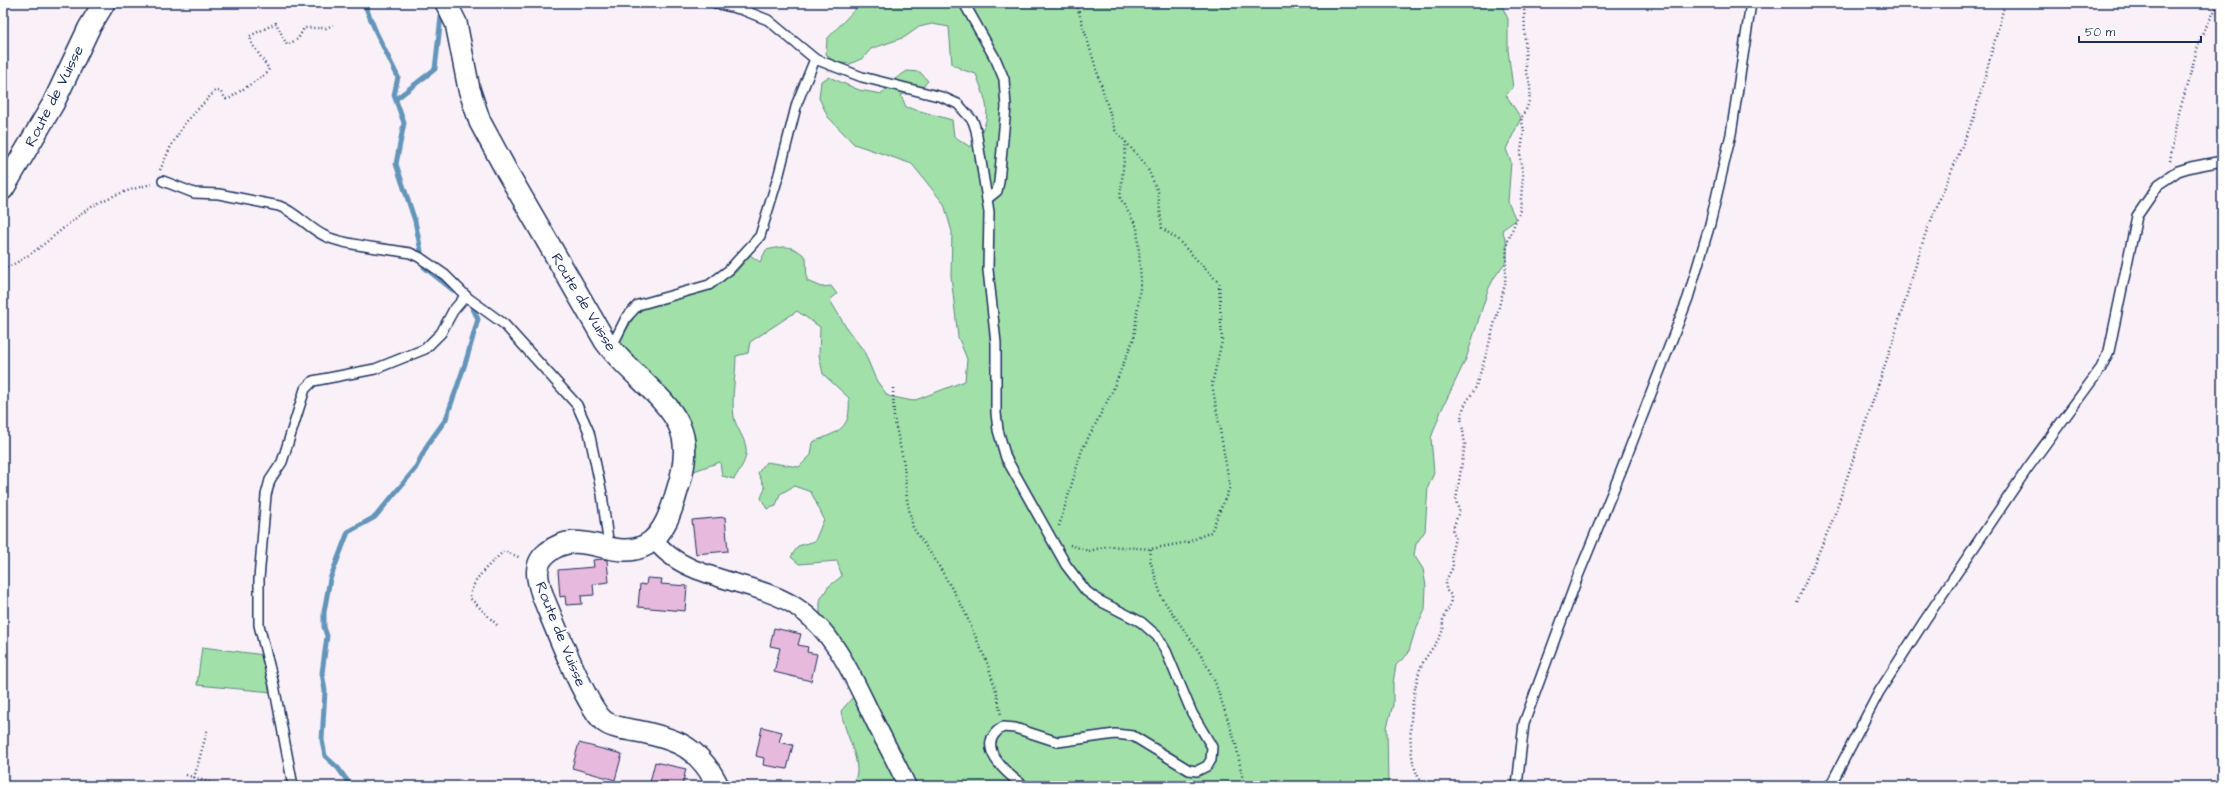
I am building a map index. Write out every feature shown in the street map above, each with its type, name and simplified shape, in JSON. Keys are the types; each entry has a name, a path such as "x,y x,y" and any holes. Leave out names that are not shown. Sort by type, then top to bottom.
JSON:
{"street":[{"name":"Route de Vuisse","path":"3,188 53,104 90,28 104,3"},
{"name":"Route de Vuisse","path":"446,3 456,23 471,99 485,132 610,349 666,407 678,424 682,435 684,458 680,480 668,515 654,539 634,549 609,548 578,542 563,543 545,554 539,565 538,581 543,597 587,698 598,717 609,725 662,736 686,746 705,765 718,786"},
{"path":"654,539 664,551 675,559 714,575 780,597 802,611 814,622 832,642 849,669 907,786"}],"lane":[{"path":"716,3 743,10 768,20 815,59 862,77 942,98 961,107 967,112 976,130 990,223 988,270 996,343 996,412 998,430 1012,471 1066,565 1086,591 1098,600 1141,622 1157,636 1166,651 1192,713 1212,747 1211,760 1202,769 1189,770 1134,736 1115,734 1058,742 1015,728 1003,727 992,735 990,742 991,748 1005,771 1024,786"},
{"path":"964,3 1001,70 1006,93 999,182 997,191 987,198"},
{"path":"1517,786 1524,723 1578,576 1621,471 1688,298 1710,224 1731,134 1751,3"},
{"path":"610,349 626,318 638,305 709,285 729,270 760,236 779,174 797,104 815,59"},
{"path":"1830,786 1879,692 1925,620 2032,463 2101,368 2109,351 2137,216 2159,184 2178,171 2222,161"},
{"path":"163,181 194,193 219,194 287,208 314,230 328,237 410,253 419,257 445,275 468,298 504,324 577,405 589,432 602,494 609,548"},
{"path":"293,786 274,685 259,625 258,579 266,495 270,480 282,462 305,389 313,381 375,369 425,349 434,342 453,311 463,299 468,298"}],"path":[{"path":"1076,3 1116,130 1146,165 1158,192 1162,228 1177,239 1219,282 1222,340 1212,384 1230,487 1211,532 1188,542 1150,549 1108,546 1088,551 1064,542 1053,542 1082,450 1111,394 1134,338 1141,280 1136,227 1120,198 1126,142"},
{"path":"1425,786 1417,779 1413,760 1412,708 1421,668 1444,629 1443,621 1451,606 1451,595 1446,590 1446,580 1453,567 1452,551 1455,538 1453,529 1459,511 1456,500 1465,444 1461,418 1464,406 1475,389 1486,355 1505,284 1507,243 1520,210 1523,175 1520,158 1524,130 1521,118 1528,108 1530,81 1526,71 1524,3"},
{"path":"1797,602 1832,522 1889,353 1925,235 1974,116 2006,3"},
{"path":"2168,178 2177,120 2201,36 2219,3"},
{"path":"3,269 26,256 85,211 109,197 163,181 160,172 171,146 190,118 215,91 220,92 226,98 230,98 268,73 269,69 252,44 250,36 276,23 287,45 298,39 304,28 326,28 333,25"},
{"path":"893,388 894,418 904,464 906,500 913,528 936,561 966,615 990,672 997,694 1003,727"},
{"path":"1150,549 1150,560 1162,598 1202,656 1215,682 1236,744 1244,786"},
{"path":"497,625 470,598 471,589 490,565 504,551 539,565"},
{"path":"194,778 208,728"},
{"path":"186,775 221,786"}],"green space":[{"path":"861,3 1503,3 1503,8 1508,19 1508,50 1513,88 1506,95 1521,118 1506,149 1511,162 1508,202 1516,220 1502,230 1507,243 1507,260 1494,278 1488,290 1466,359 1441,411 1431,438 1434,473 1428,487 1425,531 1416,544 1414,555 1423,569 1426,586 1425,610 1415,631 1408,654 1396,665 1393,683 1393,705 1387,727 1388,786 853,786 857,774 855,756 841,711 858,691 820,617 820,600 828,587 842,576 837,561 799,564 791,557 798,546 815,541 824,519 811,492 794,486 780,494 776,506 767,509 761,498 765,488 758,473 766,462 799,467 811,455 813,442 837,431 846,423 849,398 823,374 819,355 820,327 797,311 750,342 748,353 736,356 733,401 734,417 744,440 746,456 743,465 734,479 722,476 720,462 691,472 692,453 616,348 635,315 646,307 719,283 737,271 750,255 760,262 766,250 788,247 796,250 806,257 807,281 821,287 831,286 837,294 830,300 847,329 864,351 876,380 888,396 913,401 965,381 967,359 958,337 951,276 952,232 944,204 912,164 854,144 828,117 819,98 821,81 829,77 859,90 882,94 892,81 907,71 920,72 928,81 920,90 901,95 906,107 952,120 954,136 970,147 978,137 986,120 987,112 984,95 976,74 963,70 952,64 949,27 932,24 919,27 905,37 871,49 863,58 850,64 834,62 826,54 827,39"},
{"path":"202,647 264,655 272,692 197,685"}],"building":[{"path":"725,517 728,551 696,554 692,520"},
{"path":"593,560 607,560 609,582 593,584 594,595 581,596 582,604 566,605 565,596 560,597 558,570 594,567"},
{"path":"647,578 662,579 661,584 687,586 685,611 638,607 640,584 646,585"},
{"path":"774,628 801,634 798,645 808,647 807,652 817,654 811,681 774,672 780,648 770,646"},
{"path":"762,727 782,732 779,742 793,745 787,769 763,765 764,758 756,756"},
{"path":"579,743 622,754 615,780 572,768"},
{"path":"655,762 686,769 682,786 649,786"}],"waterway":[{"path":"364,3 376,32 398,77 394,95 404,123 396,164 415,221 421,251"},
{"path":"396,99 435,69 441,17"},
{"path":"424,267 453,290"},
{"path":"351,786 338,768 325,756 322,740 325,691 322,673 327,636 324,627 324,612 330,579 348,532 375,517 415,469 428,444 446,419 466,361 478,319 473,309"}]}
